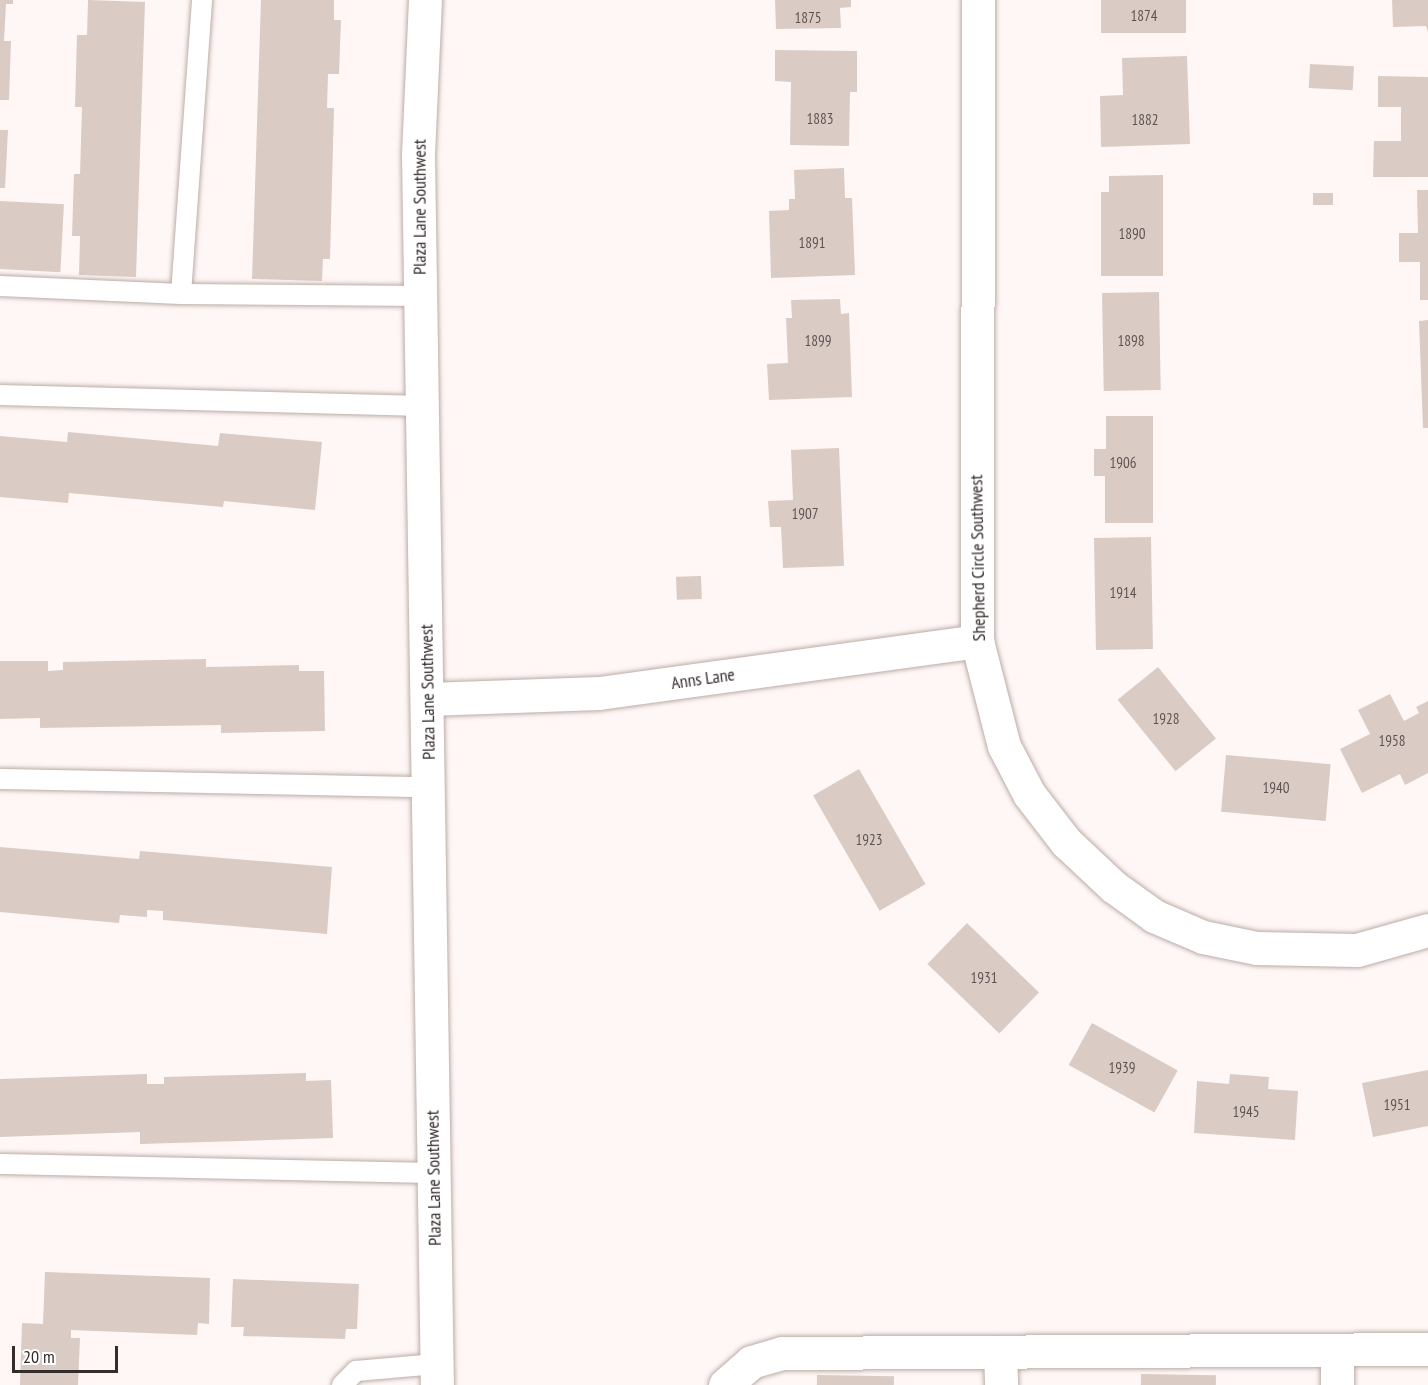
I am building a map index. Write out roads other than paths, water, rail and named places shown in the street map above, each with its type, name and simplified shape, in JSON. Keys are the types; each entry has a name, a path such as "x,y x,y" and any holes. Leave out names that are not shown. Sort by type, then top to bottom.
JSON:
{"street":[{"name":"Plaza Lane Southwest","path":"425,0 418,154 428,699 436,1374"},
{"name":"Shepherd Circle Southwest","path":"978,0 977,641 1004,746 1029,794 1066,842 1114,887 1154,916 1203,937 1256,948 1357,950 1428,930"},
{"name":"Anns Lane","path":"428,699 599,693 977,641"},
{"path":"725,1385 751,1362 782,1353 1428,1349"},
{"path":"1336,1350 1337,1385"},
{"path":"1000,1352 1001,1385"}],"lane":[{"path":"181,294 202,0"},
{"path":"0,286 181,294 421,296"},
{"path":"0,395 423,406"},
{"path":"0,778 429,787"},
{"path":"0,1164 434,1173"},
{"path":"342,1385 356,1371 436,1374"}]}
